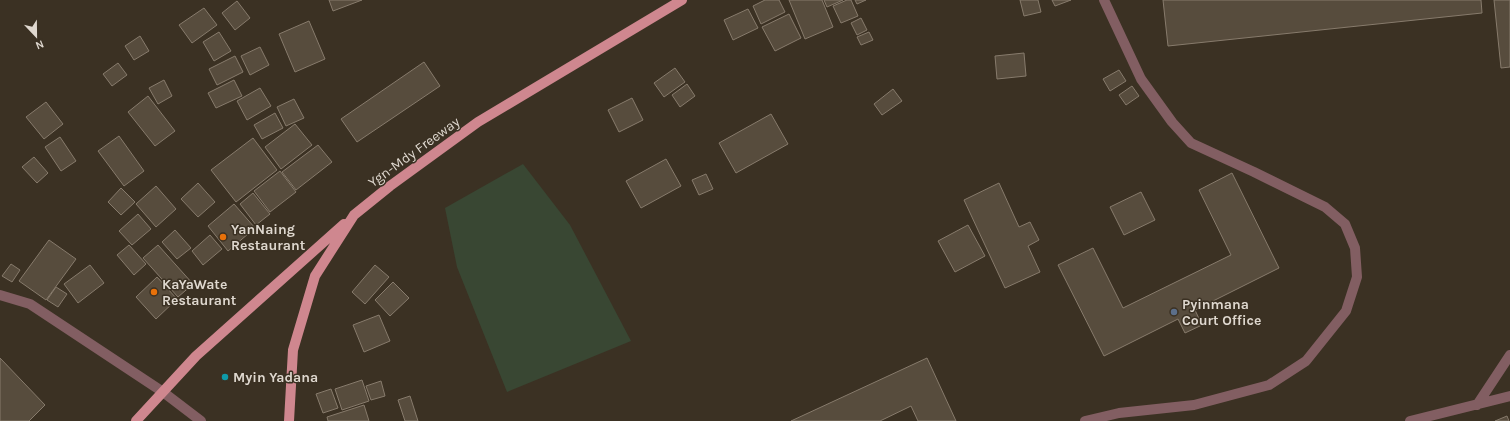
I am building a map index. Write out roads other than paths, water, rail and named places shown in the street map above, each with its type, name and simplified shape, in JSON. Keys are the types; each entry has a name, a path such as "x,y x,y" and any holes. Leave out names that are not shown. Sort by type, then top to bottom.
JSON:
{"main road":[{"name":"Ygn-Mdy Freeway","path":"289,421 293,350 315,276 354,214 478,122 682,0"},
{"path":"136,421 196,356 354,214"}],"street":[{"path":"1085,421 1119,413 1194,405 1269,385 1306,361 1346,311 1357,277 1355,248 1345,224 1324,207 1254,172 1191,144 1172,122 1141,79 1104,0"},
{"path":"0,294 30,304 163,392 201,421"},
{"path":"1477,405 1510,355"},
{"path":"1410,421 1510,396"}],"place":[{"name":"YanNaing Restaurant","path":"223,237"},
{"name":"KaYaWate Restaurant","path":"154,292"},
{"name":"Pyinmana Court Office","path":"1174,312"},
{"name":"Myin Yadana","path":"225,377"}]}
